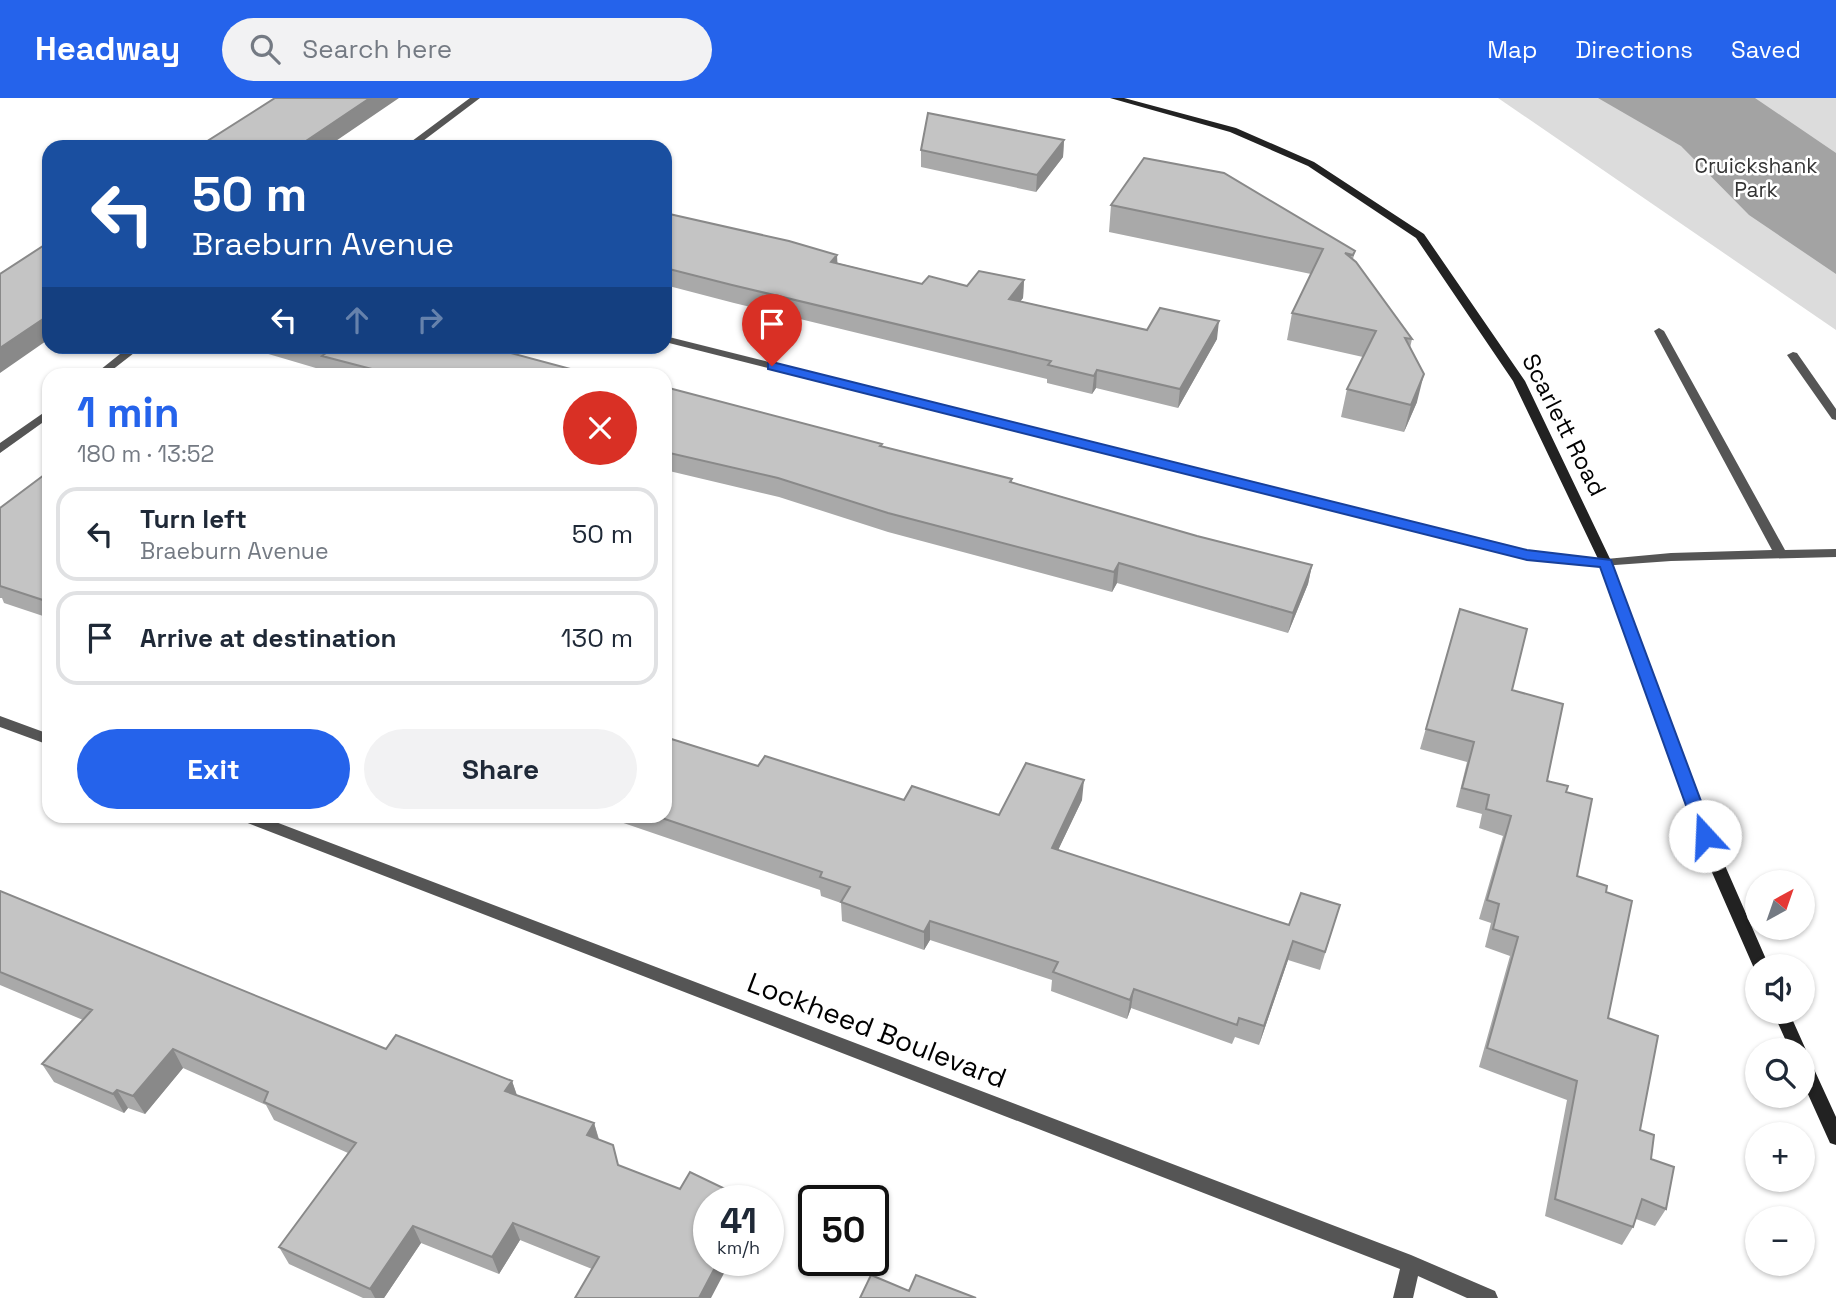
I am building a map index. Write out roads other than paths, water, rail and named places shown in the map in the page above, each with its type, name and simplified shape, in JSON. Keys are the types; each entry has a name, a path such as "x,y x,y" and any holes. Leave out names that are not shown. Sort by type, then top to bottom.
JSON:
{"main road":[{"name":"Scarlett Road","path":"1120,99 1233,130 1311,164 1419,236 1519,381 1606,563 1714,861 1756,954"},
{"path":"1815,1090 1836,1137"}],"street":[{"path":"419,140 476,98"},
{"path":"1659,331 1780,553"},
{"path":"672,341 1527,555 1606,563 1780,553 1836,553"},
{"path":"108,368 127,354"},
{"path":"1793,355 1836,417"},
{"path":"0,449 42,417"},
{"path":"0,721 42,737"},
{"name":"Lockheed Boulevard","path":"263,823 1411,1264 1488,1298"},
{"path":"1403,1298 1411,1264"}],"park label":[{"name":"Cruickshank Park","path":"1756,178"}]}
